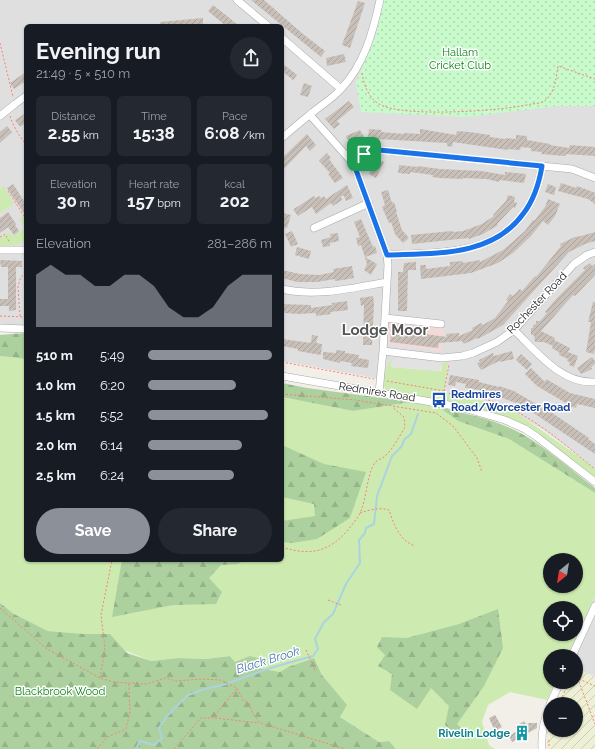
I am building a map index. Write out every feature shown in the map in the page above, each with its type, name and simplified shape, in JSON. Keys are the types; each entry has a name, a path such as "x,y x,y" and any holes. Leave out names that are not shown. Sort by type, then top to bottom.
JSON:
{"street":[{"path":"237,0 260,23"},
{"path":"284,136 341,89 360,63 368,44 380,0"},
{"path":"284,40 341,89"},
{"path":"0,116 24,98"},
{"path":"310,115 352,161 369,203 387,255 385,318 379,393"},
{"path":"352,161 370,151 379,150 572,169 595,178"},
{"path":"387,255 451,252 470,249 496,239 506,233 517,223 526,210 535,194 540,180 542,166"},
{"path":"314,228 369,203"},
{"path":"0,250 24,251"},
{"name":"Rochester Road","path":"383,351 451,358 473,354 496,342 514,330 574,264 587,255 595,252"},
{"path":"284,289 292,291 320,292 387,282"},
{"path":"385,318 441,324"},
{"path":"0,328 24,328"},
{"path":"514,330 560,373 582,382 595,382"},
{"name":"Redmires Road","path":"284,376 460,407 505,420 537,437 595,482"},
{"path":"576,649 593,617 595,606"},
{"path":"542,749 541,735 543,727"}],"path":[{"path":"0,43 12,107 13,124 24,142"},
{"path":"360,63 364,85 378,104 390,108 421,111 453,112 500,109 543,102 554,88 558,66 595,79"},
{"path":"8,191 24,216"},
{"path":"0,237 5,234 15,250"},
{"path":"20,316 18,286 21,277 24,275"},
{"path":"0,316 24,317"},
{"path":"444,391 451,358"},
{"path":"284,362 381,380"},
{"path":"284,394 355,400 436,413 453,426 477,458 482,472"},
{"path":"284,548 294,551 319,551 333,544 345,534 360,514 370,474 376,461 387,455 405,427 404,417 392,406"},
{"path":"360,514 367,510 384,508 388,510 399,535 408,544 415,546"},
{"path":"100,678 105,648 101,615 112,562"},
{"path":"328,600 340,605"},
{"path":"0,608 47,649 100,678 113,682 146,684 166,678 176,681 201,679 220,680 237,688 243,700 249,703 252,714 260,723"},
{"path":"306,650 316,672"},
{"path":"583,680 595,686"},
{"path":"97,749 106,737 126,728 130,712 128,683"},
{"path":"213,718 237,688"},
{"path":"582,689 595,724"},
{"path":"174,749 201,718 260,723 345,749"},
{"path":"549,749 550,737"}],"shaded area":[{"path":"0,0 384,0 377,32 356,83 558,106 595,106 595,468 544,430 499,404 445,393 448,363 388,363 384,382 375,378 284,361 284,24 24,24 24,326 0,325"},
{"path":"388,320 445,326 442,352 387,344"},
{"path":"396,358 442,363 440,371 391,367 392,360"},
{"path":"595,596 595,677 583,671 583,649 570,649 574,641 583,641 583,622"}],"green space":[{"name":"Hallam Cricket Club","path":"384,0 595,0 595,106 558,106 466,117 361,112 356,83 377,32"},
{"path":"4,186 14,204 0,213 0,189"},
{"path":"24,215 24,226 19,219"},
{"path":"24,229 24,240 21,243 0,246 0,238 9,232 13,236"},
{"path":"24,333 24,359 0,356 0,335"},
{"path":"0,356 24,359 24,562 284,562 284,397 353,411 411,402 439,407 458,421 509,439 595,493 595,596 583,622 583,601 543,601 543,641 574,641 570,649 543,649 543,689 552,689 548,697 543,697 543,699 510,692 488,705 482,722 489,745 495,749 396,749 389,741 379,742 340,717 346,705 322,675 314,658 288,667 280,672 259,668 265,660 235,662 230,656 206,659 178,658 151,661 85,634 48,631 14,614 0,603"},
{"path":"392,360 391,367 441,371 442,363 448,362 445,393 499,404 518,414 595,468 595,482 537,437 505,420 386,391 384,377 388,363"},
{"path":"284,383 307,388 411,402 353,411 284,397"},
{"path":"439,407 493,421 521,433 543,447 595,488 595,493 509,439 458,421"},
{"path":"284,446 324,464 366,472 350,518 317,539 292,543 284,542 284,521 315,516 314,504 284,497"},
{"path":"122,562 242,562 238,564 221,565 209,578 222,592 216,604 173,605 112,617"},
{"name":"Blackbrook Wood","path":"0,603 14,614 48,631 85,634 110,634 127,653 151,661 178,658 206,659 230,656 235,662 250,656 265,660 259,668 280,672 288,667 314,658 322,675 347,705 340,717 379,742 389,741 396,749 0,749"},
{"path":"498,609 503,648 484,686 457,724 469,735 469,740 458,736 445,725 449,706 431,688 417,709 390,690 392,674 378,666 385,655 377,647 382,637 407,638 459,624"},
{"path":"583,671 595,677 595,749 547,749 547,737 583,737 583,697 559,697 562,689 583,689"}],"building":[{"path":"251,0 264,0 325,51 321,57 284,27 284,24 280,24"},
{"path":"358,1 365,3 350,48 342,45"},
{"path":"213,5 237,24 224,24 208,11"},
{"path":"203,18 203,24 160,24 160,22"},
{"path":"344,54 346,62 327,66 326,58"},
{"path":"284,65 297,75 293,80 284,73"},
{"path":"24,73 24,82 14,89 10,83"},
{"path":"304,83 312,86 308,97 300,95"},
{"path":"349,101 354,107 337,121 340,124 334,129 325,119"},
{"path":"24,114 24,124 20,127 15,120"},
{"path":"7,126 12,132 0,143 0,132"},
{"path":"369,129 382,130 381,132 404,134 420,134 420,129 456,135 457,131 490,135 490,137 505,139 516,139 516,135 527,136 527,140 550,145 569,148 570,145 595,147 595,156 541,154 542,152 531,151 531,148 521,147 520,150 508,150 453,142 452,147 447,146 447,143 378,139 368,137"},
{"path":"360,130 364,137 349,143 346,136"},
{"path":"307,134 316,145 310,151 306,146 284,169 284,156"},
{"path":"327,153 331,158 329,159 343,178 335,183 328,174 330,173 319,161"},
{"path":"378,159 384,162 376,178 369,174 372,166 374,167"},
{"path":"399,165 481,171 505,175 505,172 526,174 524,183 500,180 499,182 487,179 440,178 432,177 433,175 410,172 410,174 398,173"},
{"path":"561,183 576,188 577,186 595,193 595,204 588,199 558,191"},
{"path":"13,184 24,201 24,213 7,188"},
{"path":"548,184 556,187 554,195 545,192"},
{"path":"347,185 353,198 346,201 344,196 341,196 342,200 333,206 331,203 316,214 312,207 298,216 294,211 294,209 314,196 315,198 319,196 321,198 324,196 326,199"},
{"path":"388,190 392,203 394,202 402,230 409,238 403,243 395,234 391,222 389,223 382,207 385,205 381,192"},
{"path":"508,195 515,197 514,202 517,203 515,208 513,207 497,224 498,225 483,234 469,239 412,244 411,235 463,231 482,224 494,216 493,215 506,201"},
{"path":"548,199 560,204 555,216 548,225 543,221 531,236 513,253 498,263 471,273 421,279 420,265 426,265 426,269 450,266 450,262 463,261 463,263 480,260 480,262 503,250 525,231 533,220 534,221 545,207"},
{"path":"8,212 19,231 14,235 8,227 0,233 0,218"},
{"path":"284,213 291,215 287,228 284,227"},
{"path":"361,219 377,253 365,257 377,264 371,275 364,270 367,264 361,245 358,246 356,238 360,237 354,222"},
{"path":"292,231 298,244 291,247 285,234"},
{"path":"595,232 595,241 569,252 503,325 478,339 477,338 464,344 462,341 439,343 438,348 390,342 392,325 405,326 404,330 424,332 424,334 447,337 446,334 459,333 459,336 473,330 472,328 481,323 483,325 495,318 508,301 506,300 510,294 513,296 520,289 522,291 535,276 536,277 561,246 560,244 577,236"},
{"path":"338,233 339,241 330,243 330,246 323,247 321,240 331,237 330,234"},
{"path":"297,247 311,251 309,259 295,255"},
{"path":"0,260 22,261 22,267 16,267 16,310 9,311 9,306 0,306 0,299 8,299 8,267 1,267"},
{"path":"416,262 416,270 408,270 407,311 398,311 398,272 403,272 404,263"},
{"path":"590,263 592,266 595,264 595,275 575,296 573,295 541,331 570,348 568,352 578,356 574,367 569,365 570,362 567,361 568,359 559,355 560,353 552,348 553,346 544,342 535,342 534,335 531,335 531,328 533,328 533,325 536,324 536,321 540,321 547,313 545,312 556,299 585,270 583,268"},
{"path":"352,266 354,278 317,282 297,282 284,279 284,270 300,274 319,275 334,272 333,269"},
{"path":"373,296 372,345 363,345 364,305 361,306 360,298"},
{"path":"347,301 348,310 330,312 331,314 316,316 316,313 298,314 284,312 284,304 311,305 311,308 332,305 332,303"},
{"path":"593,302 595,302 594,354 586,352 591,322 588,322"},
{"path":"312,335 318,336 316,343 322,344 321,355 298,351 298,349 284,346 284,339 311,343"},
{"path":"336,350 359,355 358,358 369,360 368,368 351,366 352,363 340,361 340,363 323,359 323,352 336,353"},
{"path":"512,351 514,359 499,361 481,370 477,363 480,362 479,360 493,353 494,356"},
{"path":"521,354 532,364 527,370 516,360"},
{"path":"592,357 595,364 591,367 592,369 581,374 577,368"},
{"path":"531,368 545,382 546,379 570,393 595,399 595,408 577,404 576,408 565,405 566,403 537,386 525,374"},
{"path":"450,375 479,380 479,382 514,391 541,407 542,406 589,438 588,439 595,444 595,454 517,402 516,403 480,390 465,388 466,384 456,382 455,386 448,385"},
{"path":"495,715 502,727 495,731 489,718"},
{"name":"Rivelin Lodge","path":"524,721 526,724 537,723 537,728 512,742 509,736 517,731 515,727"}],"waterway":[{"name":"Black Brook","path":"136,749 140,741 154,745 162,738 159,728 167,716 188,695 226,684 270,668 313,656 318,649 315,639 324,622 333,614 346,584 360,563 359,540 365,533 366,528 374,524 377,496 392,456 402,446 404,440 411,434 418,414"}],"place":[{"name":"Redmires Road/Worcester Road","path":"439,400"},
{"name":"Rivelin Lodge","path":"522,733"}],"district":[{"name":"Lodge Moor","path":"385,330"}],"route":[{"path":"379,150 542,166 540,180 535,194 526,210 517,223 506,233 496,239 470,249 451,252 387,255 352,161 364,154 370,151 379,150"}]}
